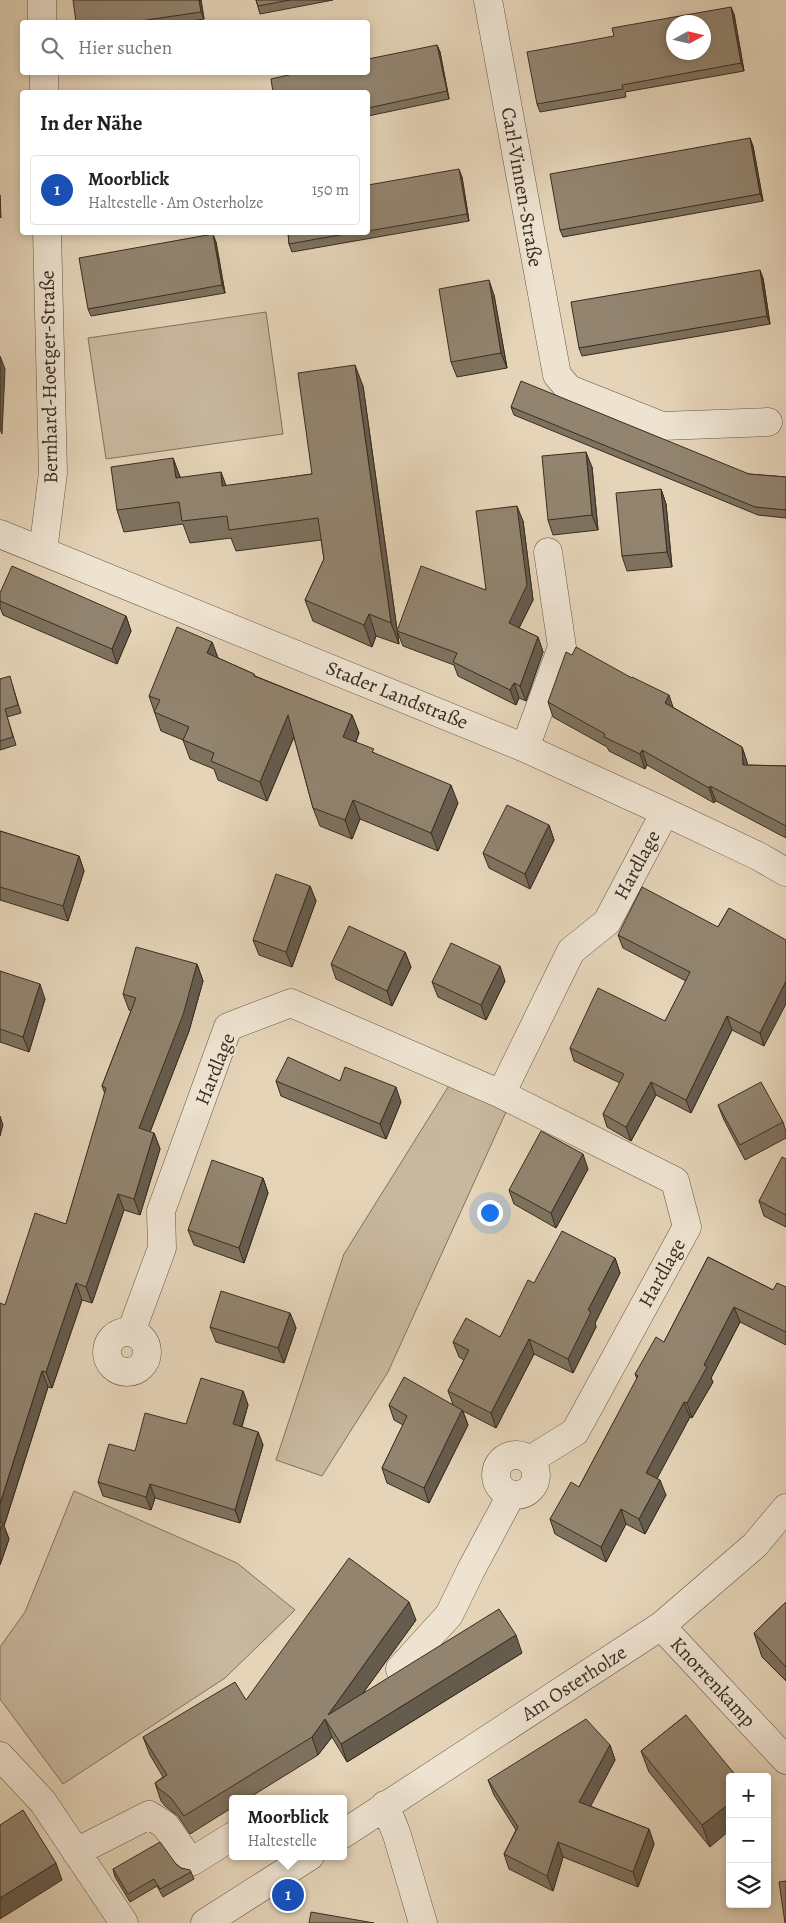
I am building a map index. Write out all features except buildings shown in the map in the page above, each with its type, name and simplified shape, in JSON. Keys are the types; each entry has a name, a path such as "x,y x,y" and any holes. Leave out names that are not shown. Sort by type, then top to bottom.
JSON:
{"street":[{"path":"42,0 42,20"},
{"name":"Carl-Vinnen-Straße","path":"488,0 557,375 569,389 662,426 768,422"},
{"path":"44,75 44,90"},
{"name":"Bernhard-Hoetger-Straße","path":"43,551 53,473 47,235"},
{"name":"Stader Landstraße","path":"0,534 525,748 758,856 786,872"},
{"path":"525,748 562,647 548,552"},
{"name":"Hardlage","path":"501,1094 571,951 607,922 665,812"},
{"name":"Hardlage","path":"132,1332 162,1248 161,1211 228,1027 291,1003 501,1094 675,1181 687,1227 575,1432 530,1460 534,1464 537,1475 534,1485 527,1493 511,1495 449,1615 400,1669"},
{"name":"Am Osterholze","path":"347,1831 662,1626 755,1545 786,1508"},
{"name":"Knorrenkamp","path":"662,1626 786,1760"},
{"path":"0,1756 43,1802 124,1923"},
{"path":"385,1805 398,1835 423,1923"},
{"path":"76,1852 149,1815 165,1825 192,1862 229,1839"},
{"path":"205,1923 304,1860"}],"shaded area":[{"path":"266,312 283,434 106,459 88,338"},
{"path":"450,1084 506,1112 388,1372 322,1476 276,1460 344,1254"},
{"path":"74,1491 237,1563 295,1610 225,1678 63,1784 0,1699 0,1647 25,1612"}],"place":[{"name":"Moorblick","path":"288,1895"}]}
